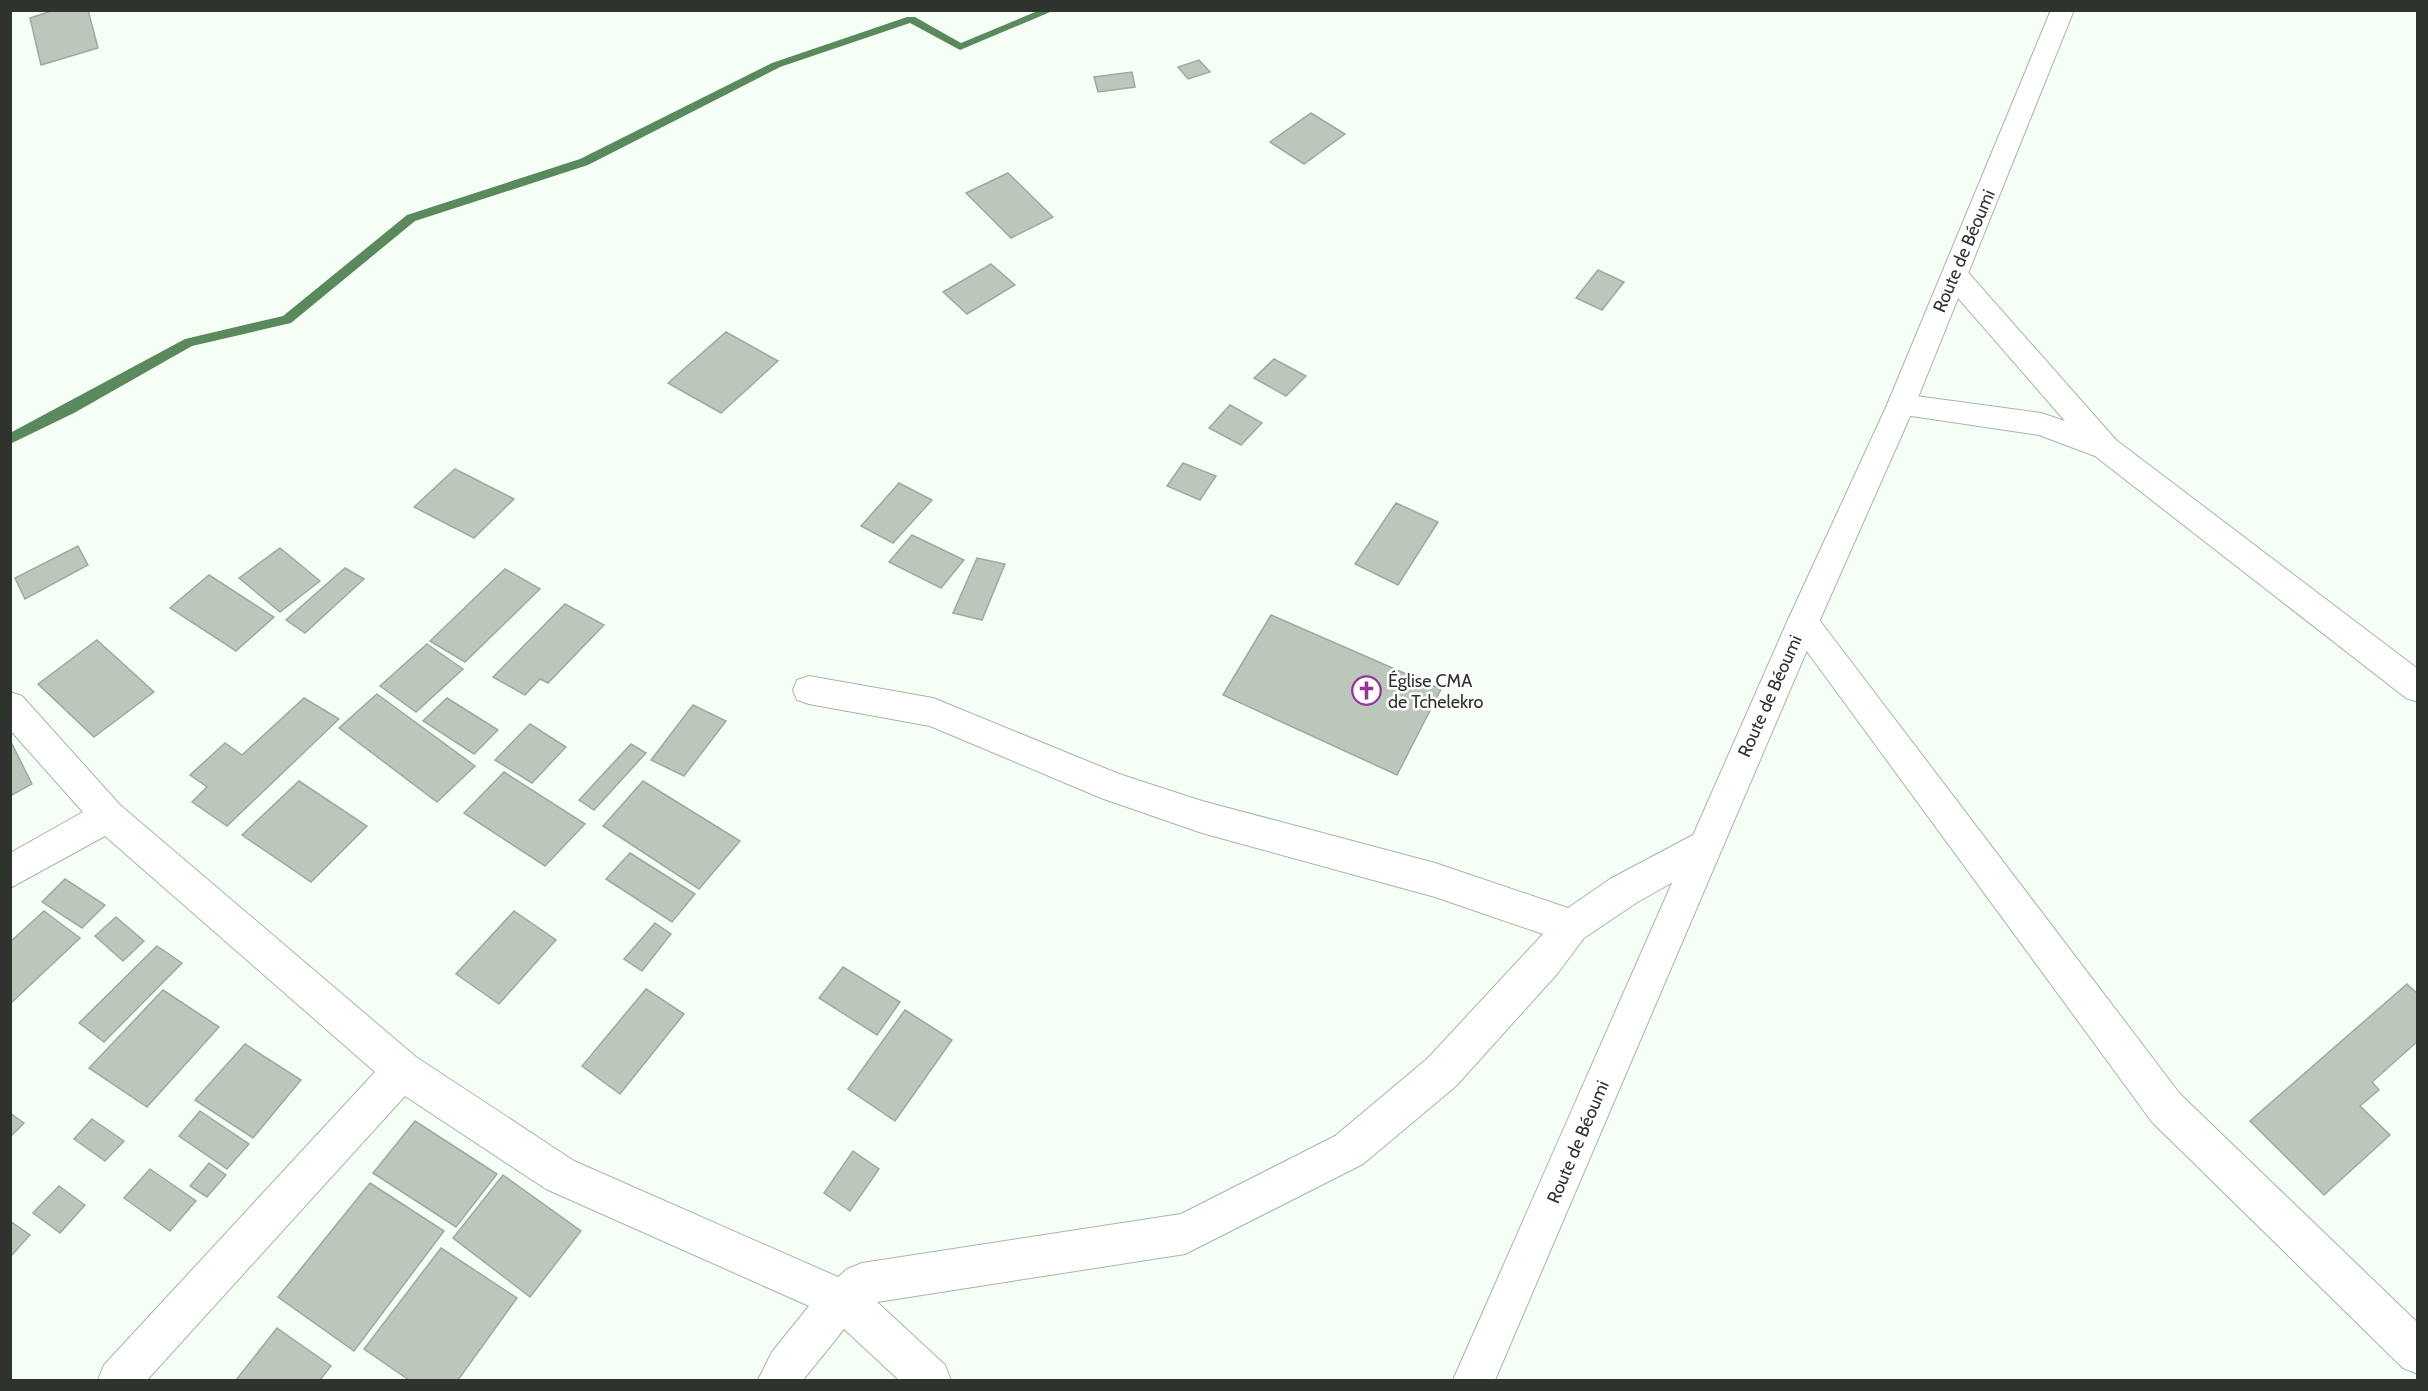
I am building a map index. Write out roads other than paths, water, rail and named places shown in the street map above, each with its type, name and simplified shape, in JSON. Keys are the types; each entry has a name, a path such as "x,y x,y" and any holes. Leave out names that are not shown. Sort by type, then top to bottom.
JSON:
{"street":[{"name":"Route de Béoumi","path":"1474,1380 1803,622 1901,405 2062,10"},
{"path":"1955,276 2106,448 2418,688"},
{"path":"1901,405 2041,424 2106,448"},
{"path":"1803,622 2166,1108 2418,1353"},
{"path":"809,690 933,712 1113,787 1202,817 1435,880 1571,926"},
{"path":"10,706 108,816 402,1071 560,1175 843,1300 930,1380"},
{"path":"10,872 108,816"},
{"path":"779,1380 792,1359 843,1300 862,1284 1185,1234 1349,1150 1442,1072 1544,961 1571,926 1623,891 1705,846"},
{"path":"119,1380 402,1071"}],"waterway":[{"path":"10,439 189,342 287,320 411,218 584,162 776,65 911,19 960,47 1050,10"}],"place":[{"name":"Église CMA de Tchelekro","path":"1367,691"}]}
